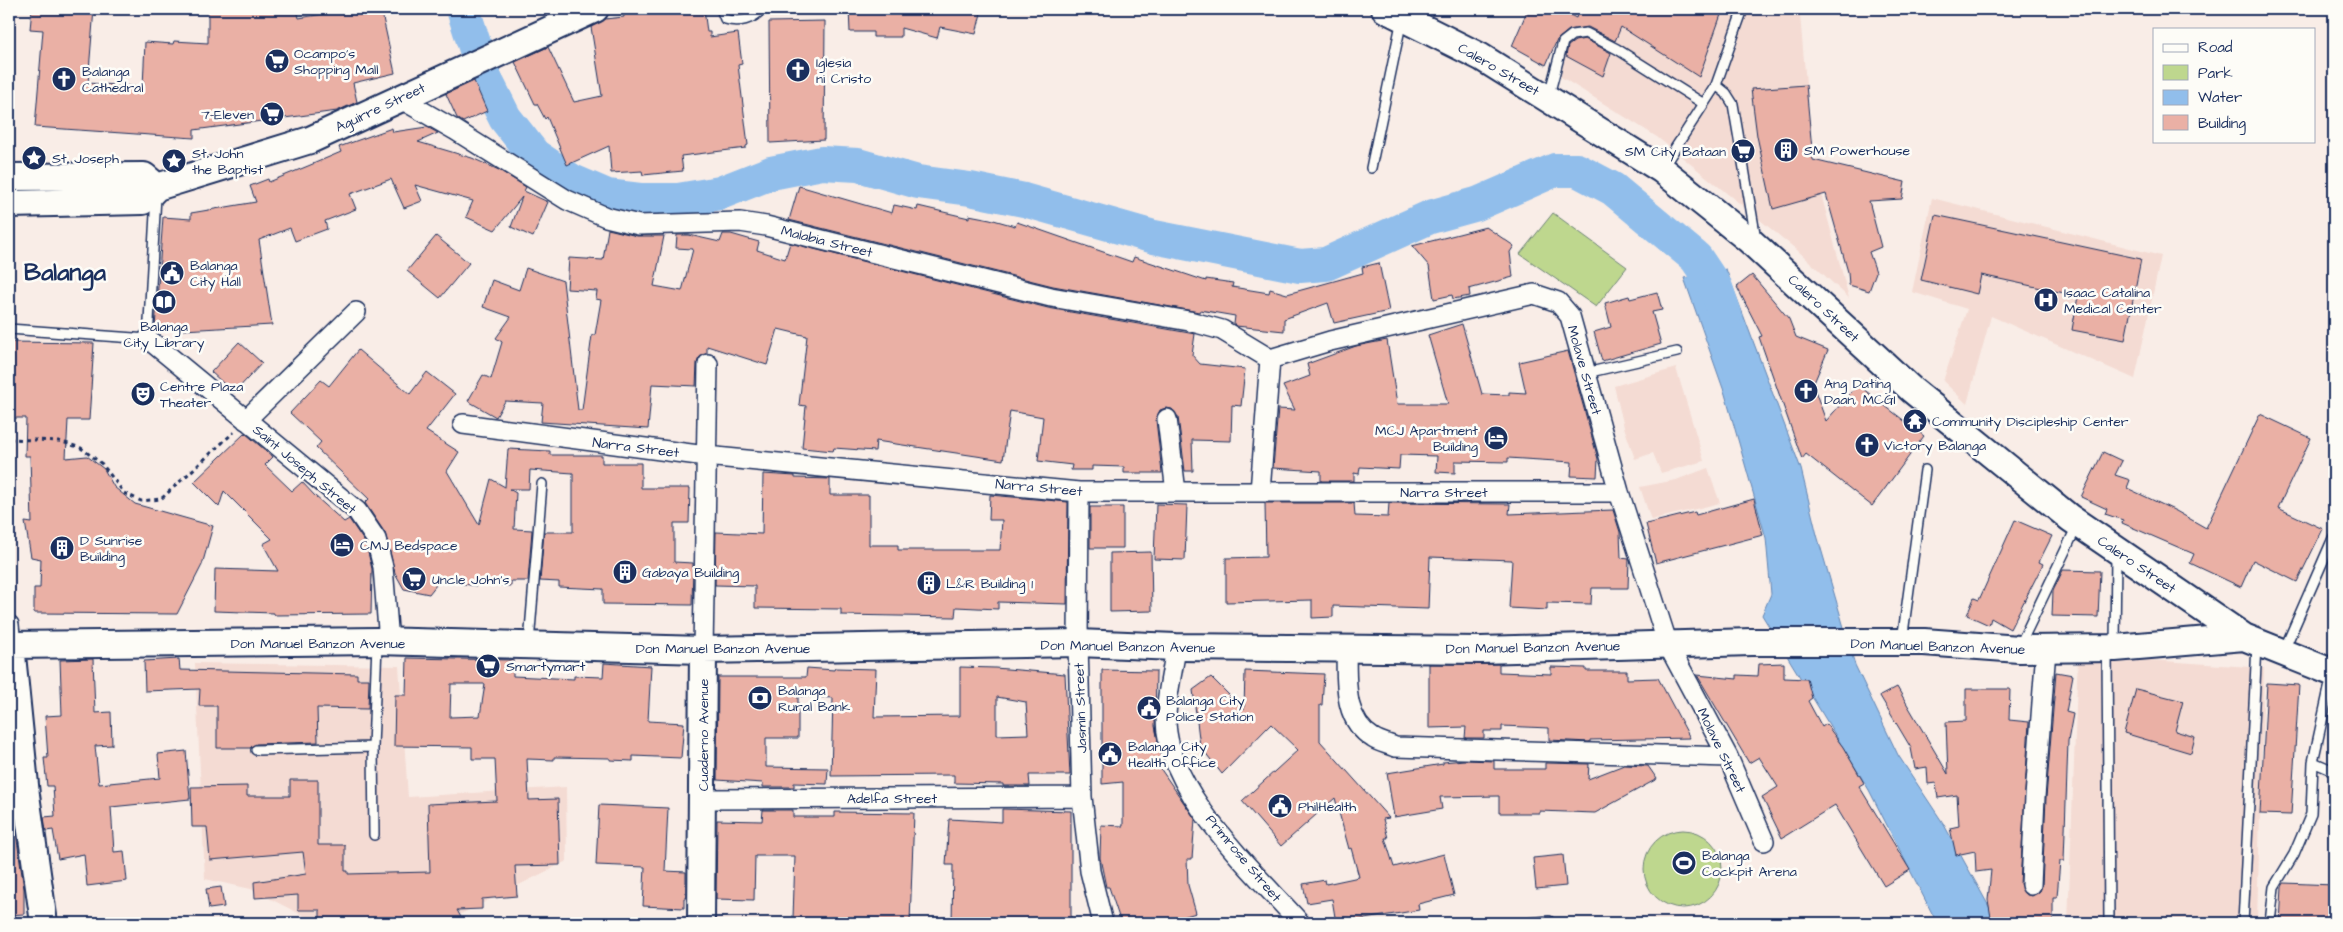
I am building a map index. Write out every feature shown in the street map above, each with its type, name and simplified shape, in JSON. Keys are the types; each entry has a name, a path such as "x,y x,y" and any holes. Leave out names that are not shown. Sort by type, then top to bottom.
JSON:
{"main road":[{"name":"Aguirre Street","path":"9,204 143,201 157,187 310,140 401,99 436,80 595,9"},
{"name":"Calero Street","path":"1393,13 1482,57 1662,170 1758,247 1912,390 2078,524 2251,640"},
{"path":"9,177 144,176 157,187"},
{"path":"10,638 17,794 44,923"},
{"name":"Don Manuel Banzon Avenue","path":"10,638 383,642 703,650 1078,643 1176,647 1481,650 1751,642 1924,642 2019,649 2111,648 2251,640"},
{"path":"2251,640 2334,672"},
{"name":"Cuaderno Avenue","path":"701,923 703,650"}],"street":[{"name":"Malabia Street","path":"401,99 455,130 566,200 606,217 639,225 740,222 766,226 1051,297 1189,321 1222,330 1270,359"},
{"name":"Molave Street","path":"1270,359 1330,341 1534,294 1558,302 1570,316 1619,492 1668,645 1728,757 1764,841"},
{"path":"246,420 356,312"},
{"name":"Saint Joseph Street","path":"148,339 357,511 375,538 383,567 383,642"},
{"path":"1260,492 1270,359"},
{"name":"Cuaderno Avenue","path":"703,650 708,364"},
{"path":"1167,419 1176,492"},
{"name":"Narra Street","path":"463,424 706,456 1079,492 1619,492"},
{"name":"Jasmin Street","path":"1079,492 1078,643 1082,797 1090,871 1102,923"},
{"name":"Primrose Street","path":"1176,647 1166,719 1171,755 1183,781 1220,834 1300,923"},
{"path":"2031,885 2035,797 2046,648"},
{"path":"1346,649 1348,704 1357,723 1373,739 1395,747 1728,757"},
{"name":"Adelfa Street","path":"702,799 1082,797"}],"lane":[{"path":"721,9 725,19 736,22 756,17 762,9"},
{"path":"1662,170 1716,85 1743,9"},
{"path":"1371,168 1393,13"},
{"path":"1548,98 1563,42 1572,35 1586,33 1617,49 1704,104"},
{"path":"1716,85 1733,104 1758,247"},
{"path":"9,329 148,339 157,187"},
{"path":"1586,373 1676,352"},
{"path":"1902,643 1925,470"},
{"path":"529,646 542,484"},
{"path":"2019,649 2078,524"},
{"path":"2283,653 2334,536"},
{"path":"2109,923 2111,648 2116,551"},
{"path":"2243,923 2251,640"},
{"path":"374,835 373,747 383,642"},
{"path":"2270,923 2274,887 2294,854 2311,814 2313,762 2334,672"},
{"path":"256,750 373,747"},
{"path":"2313,762 2334,772"},
{"path":"1528,923 1549,921"}],"path":[{"path":"9,439 59,441 81,448 102,464 124,493 141,502 161,499 212,454 246,420"}],"shaded area":[{"name":"SM City Bataan","path":"1567,9 1813,9 1800,15 1813,164 1849,298 1797,250 1657,137 1550,70"},
{"name":"Isaac Catalina Medical Center","path":"1932,198 2161,256 2135,379 1991,316 1967,404 1943,381 1967,309 1912,292"},
{"path":"1676,368 1704,461 1661,473 1653,453 1635,459 1624,427 1614,386"},
{"path":"1708,468 1720,503 1651,520 1640,487 1676,480"},
{"path":"2078,655 2264,668 2257,923 2068,923"},
{"path":"195,663 399,666 408,797 566,787 567,861 443,923 312,923 306,917 251,889 205,879"}],"green space":[{"path":"1553,213 1627,267 1596,307 1520,254"},
{"name":"Balanga Cockpit Arena","path":"1683,830 1698,833 1710,842 1719,854 1722,869 1719,884 1710,896 1698,905 1683,908 1668,905 1656,896 1647,884 1644,869 1647,854 1656,842 1668,833"}],"water":[{"path":"1726,269 1801,469 1817,535 1855,665 1898,755 1943,823 1992,912 1994,923 1937,923 1869,790 1762,615 1771,594 1766,538 1725,394 1684,278"}],"building":[{"path":"32,9 94,9 88,83 143,87 145,42 173,44 174,41 208,43 208,9 297,9 299,18 342,11 342,9 381,9 395,73 353,83 357,102 337,111 194,130 194,138 35,127 43,30 30,29"},
{"path":"623,9 704,9 707,32 710,32 710,37 738,33 742,64 738,65 748,145 746,148 681,156 683,171 643,175 642,171 611,173 609,146 567,165 547,117 545,119 537,104 535,104 515,62 548,47 574,102 602,96 591,27 605,19 624,17"},
{"path":"849,9 982,9 976,34 940,27 937,38 901,28 901,37 873,37 873,32 850,32"},
{"path":"1528,9 1558,9 1576,18 1579,9 1723,9 1699,77 1621,27 1615,41 1588,27 1569,30 1557,40 1546,65 1512,46"},
{"name":"Iglesia ni Cristo","path":"825,21 824,140 770,143 769,22"},
{"path":"1585,39 1611,53 1603,76 1566,56 1568,46 1575,41"},
{"path":"474,81 487,111 463,122 457,118 446,94"},
{"path":"1806,85 1813,160 1905,182 1902,199 1869,201 1881,247 1869,252 1876,272 1869,291 1849,285 1848,272 1826,194 1773,209 1757,136 1751,89"},
{"path":"427,127 438,133 418,142 472,158 499,170 526,187 524,191 548,202 533,237 511,227 522,197 495,230 466,217 473,201 415,185 422,201 404,208 391,179 350,194 356,209 325,221 327,229 295,241 290,228 259,240 272,325 183,330 155,328 163,217 191,219 191,213 256,202 250,186 268,179 269,182 341,152 339,147 392,128 393,132"},
{"path":"799,186 892,213 894,205 917,210 918,206 969,218 969,215 990,219 1015,226 1017,222 1132,262 1134,257 1206,281 1206,279 1233,283 1232,287 1269,293 1270,289 1287,294 1363,273 1362,267 1379,263 1389,311 1334,323 1328,303 1284,319 1284,331 1236,326 1234,324 1235,316 1200,310 1199,312 1053,286 789,220"},
{"name":"Isaac Catalina Medical Center","path":"1935,215 2141,259 2125,340 2072,330 2078,296 1981,275 1977,294 1921,280"},
{"path":"1486,227 1514,246 1510,252 1513,277 1469,289 1470,296 1453,299 1452,295 1434,299 1429,266 1412,246"},
{"path":"608,229 637,236 664,236 654,286 682,291 693,249 676,248 677,235 689,235 720,242 723,234 731,234 759,242 757,250 785,259 790,243 1048,308 1195,334 1192,355 1200,364 1245,369 1241,406 1232,405 1231,441 1192,440 1193,471 1185,471 1178,417 1172,409 1166,408 1160,410 1156,420 1162,473 1124,473 1124,467 1092,466 1092,470 1071,470 1072,465 1038,461 1043,417 1010,411 1003,460 876,441 875,451 834,448 833,451 802,448 806,406 799,405 807,336 778,329 767,365 707,346 707,353 699,358 697,363 696,386 652,384 648,429 541,422 543,403 505,401 496,417 468,401 483,375 491,379 502,342 496,338 511,317 483,307 492,280 519,290 526,268 563,281 578,410 582,410 592,335 595,335 601,300 596,299 597,291 567,289 569,258 603,260"},
{"path":"436,236 469,263 440,298 407,271"},
{"path":"1752,275 1789,319 1796,337 1828,350 1813,385 1826,421 1858,385 1924,436 1872,506 1806,454 1802,459 1759,337 1762,336 1737,287"},
{"path":"1657,292 1662,310 1652,312 1661,344 1602,361 1594,332 1611,327 1605,303 1629,296 1630,299"},
{"path":"1462,324 1482,394 1509,395 1509,392 1526,393 1519,362 1568,351 1598,459 1597,477 1571,476 1572,462 1508,458 1508,462 1455,461 1455,473 1436,472 1437,456 1400,455 1399,469 1360,467 1359,474 1354,473 1354,481 1321,481 1321,471 1273,468 1278,409 1295,410 1283,386 1310,376 1307,364 1356,346 1387,340 1397,404 1448,404 1428,335"},
{"path":"9,342 94,343 89,420 68,420 66,458 87,456 104,469 114,487 135,504 213,526 202,565 177,614 34,613 34,588 40,588 41,559 31,557 25,522 32,523 30,456 25,456 26,418 9,418"},
{"path":"239,342 262,363 234,393 211,372"},
{"path":"358,350 410,394 427,372 455,394 426,431 459,452 447,471 479,525 491,479 505,487 508,449 550,451 550,455 602,455 602,463 641,463 641,488 690,488 689,523 674,523 674,562 693,563 692,605 603,604 603,589 559,587 559,582 540,581 544,532 573,532 573,473 530,470 529,489 509,489 516,493 514,529 532,530 528,581 511,581 511,586 476,584 476,586 440,580 429,594 404,589 395,573 385,533 365,503 369,499 316,448 321,442 290,413 321,380 329,386"},
{"path":"2260,414 2311,438 2278,508 2323,529 2297,582 2253,560 2241,587 2190,563 2194,554 2122,523 2123,520 2105,514 2107,509 2081,497 2103,452 2122,461 2115,475 2130,480 2127,488 2176,511 2206,528"},
{"path":"245,433 273,457 265,465 292,491 302,482 344,522 349,519 366,544 372,569 371,614 274,615 274,613 214,611 215,569 278,571 263,544 272,539 224,491 219,507 194,482"},
{"path":"763,474 795,476 795,478 830,479 830,495 869,495 869,545 898,545 898,550 1000,550 1002,520 989,520 990,495 1068,502 1067,604 998,602 998,609 956,607 955,617 841,615 841,609 755,608 755,586 715,585 716,532 762,534"},
{"path":"1754,499 1763,535 1656,563 1646,524 1695,512 1696,515"},
{"path":"1265,503 1354,503 1355,516 1388,517 1389,503 1510,504 1509,514 1613,510 1620,532 1621,558 1629,559 1628,588 1592,588 1591,604 1547,603 1547,610 1509,608 1512,560 1430,557 1428,609 1333,606 1333,617 1312,618 1312,600 1226,602 1226,558 1266,557"},
{"path":"1156,504 1187,505 1185,560 1154,559"},
{"path":"1090,507 1123,507 1123,548 1090,548"},
{"path":"2015,520 2052,536 2039,562 2043,564 2010,629 1991,618 1989,625 1967,615 1974,598 1979,600"},
{"path":"1151,552 1152,611 1110,612 1110,553"},
{"path":"2063,570 2100,571 2098,617 2052,616 2053,591"},
{"path":"407,658 513,660 513,676 574,679 574,676 603,677 604,663 651,666 648,721 684,723 681,758 633,756 633,761 610,760 610,758 554,757 554,760 527,759 529,800 558,799 560,865 515,866 517,896 482,899 482,909 457,910 464,923 320,923 320,910 298,910 298,895 255,898 254,882 306,874 303,852 210,860 207,827 192,827 191,787 247,786 247,796 290,796 290,780 318,780 318,845 345,845 345,871 348,871 348,874 430,872 428,804 497,801 495,759 472,759 472,747 394,746 395,695 406,695","holes":["451,684 485,684 480,716 450,717"]},
{"path":"93,659 95,713 111,712 112,745 95,746 99,784 160,778 158,754 186,751 190,799 111,807 114,852 124,851 127,881 87,886 84,854 58,859 53,830 46,831 44,817 55,816 53,786 47,786 44,758 48,758 45,716 62,715 60,660"},
{"path":"179,659 180,670 357,674 357,679 369,679 368,709 317,708 318,742 256,744 250,748 217,748 217,706 199,706 200,689 145,691 144,661"},
{"path":"1784,663 1784,678 1807,679 1812,698 1808,701 1822,727 1826,724 1843,747 1864,783 1859,786 1910,870 1884,886 1835,805 1782,838 1762,797 1778,787 1759,757 1749,763 1697,675 1737,679 1737,675 1758,676 1759,664"},
{"path":"1429,664 1499,664 1499,672 1551,674 1551,667 1586,668 1586,671 1627,671 1627,679 1658,678 1690,738 1590,740 1590,742 1549,740 1549,728 1502,726 1502,731 1484,731 1484,738 1465,738 1466,727 1429,728"},
{"path":"960,667 1065,674 1070,775 1029,775 1030,786 954,783 954,775 831,776 833,698 798,696 798,738 766,738 766,767 828,768 827,784 794,783 794,787 763,787 763,783 717,780 718,677 806,677 807,668 834,670 835,668 876,669 874,717 960,716","holes":["997,697 1026,702 1028,734 997,735"]},
{"path":"1102,670 1156,671 1155,726 1161,755 1160,768 1195,819 1192,859 1187,859 1188,885 1196,913 1162,923 1121,923 1109,887 1106,887 1100,858 1101,825 1123,826 1123,782 1102,784"},
{"path":"1245,671 1324,674 1322,705 1320,705 1320,741 1389,818 1383,819 1388,838 1385,838 1394,867 1444,854 1454,895 1418,904 1419,910 1340,923 1336,923 1332,899 1307,903 1303,884 1325,880 1326,884 1359,877 1335,798 1281,846 1242,801 1298,750 1271,724 1222,774 1200,746 1193,690 1211,677 1244,710"},
{"path":"2056,672 2073,675 2066,712 2073,714 2068,741 2064,861 2060,861 2057,897 2053,897 2053,923 1992,923 1988,900 1991,870 1976,872 1975,851 1956,855 1950,828 1959,826 1957,795 1938,798 1936,783 1928,784 1927,767 1915,769 1911,748 1880,696 1897,687 1948,774 1946,722 1966,721 1966,689 2010,689 2009,720 2029,722 2020,884 2025,894 2031,896 2040,891 2042,886 2046,798"},
{"path":"2267,683 2299,685 2291,815 2260,814"},
{"path":"2136,689 2183,701 2175,731 2195,737 2191,753 2124,733"},
{"path":"1464,760 1494,761 1494,769 1545,769 1545,763 1589,764 1588,779 1624,765 1648,766 1657,779 1595,813 1539,811 1539,813 1499,813 1499,796 1440,797 1442,809 1394,817 1387,773 1443,764 1443,762"},
{"path":"599,805 668,808 665,871 686,872 684,908 643,906 645,867 596,865"},
{"path":"1002,809 1071,811 1071,923 952,923 953,865 946,865 949,819 1002,822"},
{"path":"763,810 793,810 793,817 835,817 835,812 914,813 910,923 876,920 793,918 795,856 755,856 754,900 716,899 717,820 762,821"},
{"path":"9,819 14,819 24,889 24,914 9,915"},
{"path":"1563,855 1566,886 1536,889 1533,858"},
{"path":"2284,883 2334,885 2334,923 2280,923 2282,887"},
{"path":"221,887 224,907 209,909 206,889"}],"waterway":[{"path":"463,9 485,78 505,118 534,155 572,181 607,196 640,200 678,200 720,193 771,173 822,163 858,165 918,182 970,189 1024,200 1154,237 1300,266 1326,264 1430,217 1477,204 1555,170 1577,170 1613,189 1696,258 1716,288 1725,314"}],"place":[{"name":"Ocampo's Shopping Mall","path":"277,61"},
{"name":"Iglesia ni Cristo","path":"798,70"},
{"name":"Balanga Cathedral","path":"64,79"},
{"name":"7-Eleven","path":"272,114"},
{"name":"SM Powerhouse","path":"1786,150"},
{"name":"SM City Bataan","path":"1743,151"},
{"name":"St. Joseph","path":"34,158"},
{"name":"St. John the Baptist","path":"174,161"},
{"name":"Balanga City Hall","path":"172,273"},
{"name":"Isaac Catalina Medical Center","path":"2046,300"},
{"name":"Balanga City Library","path":"164,302"},
{"name":"Ang Dating Daan, MCGI","path":"1806,391"},
{"name":"Centre Plaza Theater","path":"143,394"},
{"name":"Community Discipleship Center","path":"1915,421"},
{"name":"MCJ Apartment Building","path":"1496,438"},
{"name":"Victory Balanga","path":"1867,445"},
{"name":"CMJ Bedspace","path":"342,545"},
{"name":"D Sunrise Building","path":"62,548"},
{"name":"Gabaya Building","path":"625,572"},
{"name":"Uncle John's","path":"414,579"},
{"name":"L&R Building 1","path":"929,583"},
{"name":"Smartymart","path":"488,666"},
{"name":"Balanga Rural Bank","path":"760,698"},
{"name":"Balanga City Police Station","path":"1149,708"},
{"name":"Balanga City Health Office","path":"1110,754"},
{"name":"PhilHealth","path":"1280,806"},
{"name":"Balanga Cockpit Arena","path":"1684,863"}],"district":[{"name":"Balanga","path":"65,272"}]}
